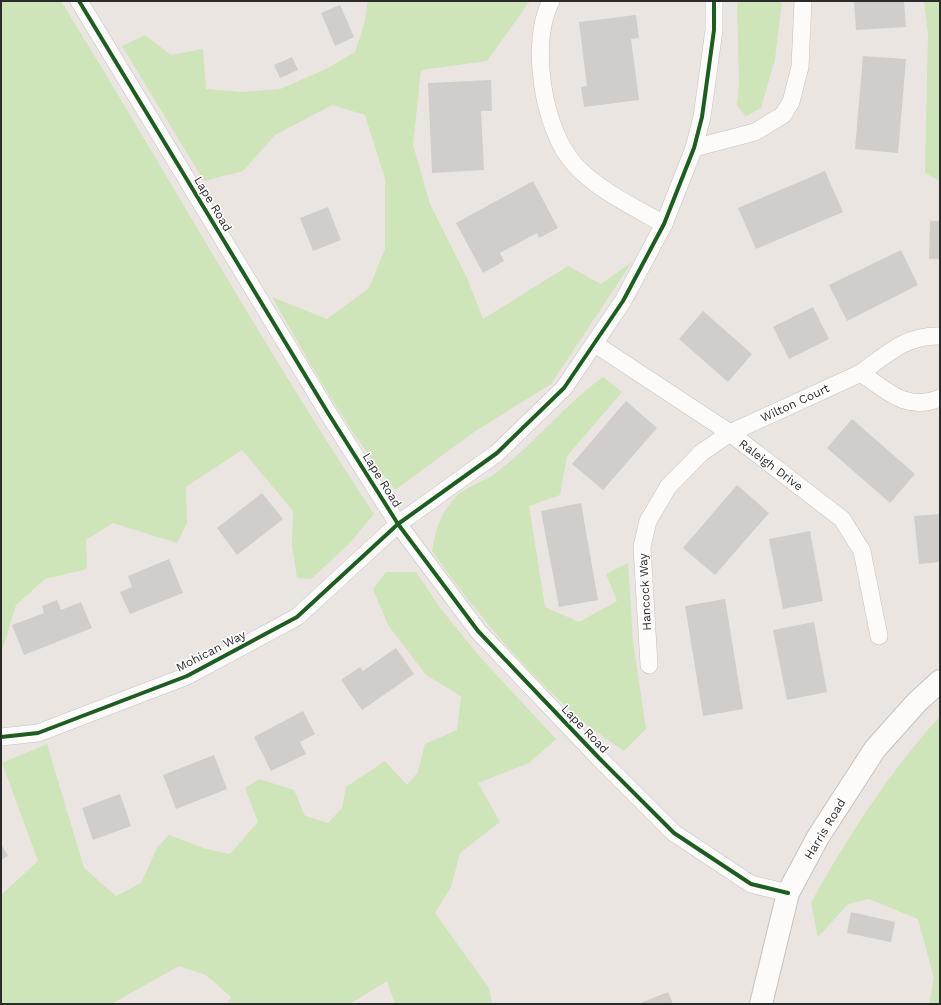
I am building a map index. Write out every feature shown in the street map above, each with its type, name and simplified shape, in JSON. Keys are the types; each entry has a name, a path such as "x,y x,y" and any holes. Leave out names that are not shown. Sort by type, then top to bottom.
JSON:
{"street":[{"name":"Lape Road","path":"79,1 328,413 398,524 478,632 599,758 674,832 751,884 788,893"},
{"path":"551,1 547,10 541,34 542,85 550,118 561,144 575,165 598,185 664,224"},
{"name":"Mohican Way","path":"1,737 38,733 187,676 296,617 398,524 497,453 564,388 623,301 664,224 694,148 702,117 714,30 714,1"},
{"path":"694,148 755,132 783,115 791,102 800,67 802,1"},
{"name":"Wilton Court","path":"730,433 861,373 901,344 915,338 940,336"},
{"name":"Raleigh Drive","path":"595,344 730,433 842,519 862,551 879,636"},
{"path":"861,373 898,399 910,402 929,402 940,398"},
{"name":"Hancock Way","path":"649,665 642,547 648,521 668,486 701,453 730,433"},
{"name":"Harris Road","path":"761,1004 788,893 818,837 875,749 917,702 940,682"}],"green space":[{"path":"1,1 61,1 293,387 374,514 349,544 311,579 297,578 292,545 293,511 242,450 186,487 187,523 177,543 113,523 86,540 87,569 45,579 16,605 1,654"},
{"path":"368,1 530,1 487,61 421,70 413,145 430,204 467,278 483,319 568,266 601,284 632,262 551,384 474,432 395,490 377,467 345,420 272,297 327,319 369,288 385,249 385,179 365,115 332,105 275,135 243,171 204,181 122,46 145,35 171,55 203,49 206,89 242,92 280,89 326,69 355,52 364,25"},
{"path":"737,1 782,1 775,59 761,108 746,116 737,106 739,85"},
{"path":"924,1 940,1 940,181 925,173 928,34"},
{"path":"603,377 622,392 567,456 560,495 529,506 545,607 579,622 617,601 606,574 628,563 633,642 646,729 624,751 585,723 543,684 503,642 432,551 441,517 458,495 496,473 510,462 575,400"},
{"path":"386,572 416,572 441,609 479,656 556,739 529,763 478,783 500,822 460,853 451,887 435,913 489,988 492,1004 395,1004 387,981 350,1004 227,1004 231,997 206,975 179,966 111,1004 1,1004 1,895 38,861 2,763 47,744 84,868 116,896 141,883 157,848 169,835 206,849 230,854 258,822 245,788 259,779 294,790 305,816 328,823 342,808 346,787 385,761 407,785 418,772 425,744 457,730 461,696 426,675 388,625 373,589"},
{"path":"940,716 940,1004 929,1004 934,978 918,919 869,899 848,904 818,937 811,903 839,854 870,806 903,760"}],"building":[{"path":"854,1 904,1 906,27 856,30"},
{"path":"340,5 354,37 335,46 321,13"},
{"path":"636,15 639,38 631,39 639,100 584,107 581,87 587,86 579,22"},
{"path":"863,56 906,59 898,153 855,149"},
{"path":"292,57 298,70 280,78 274,65"},
{"path":"491,80 492,111 481,111 484,170 432,173 428,83"},
{"path":"825,171 843,212 756,249 738,208"},
{"path":"533,181 558,228 539,238 537,233 500,253 504,261 483,273 456,223"},
{"path":"328,207 341,240 313,251 300,218"},
{"path":"930,221 940,221 940,259 929,259"},
{"path":"901,250 918,285 847,321 829,285"},
{"path":"813,307 829,339 789,359 773,327"},
{"path":"703,311 752,354 728,382 679,339"},
{"path":"626,401 657,428 603,490 572,464"},
{"path":"852,419 915,474 890,503 827,448"},
{"path":"737,485 769,513 715,575 683,548"},
{"path":"262,493 283,519 237,555 217,528"},
{"path":"581,503 598,600 559,607 541,511"},
{"path":"940,514 940,562 919,564 914,516"},
{"path":"810,531 823,601 783,609 769,539"},
{"path":"169,559 183,593 130,614 120,592 132,587 128,576"},
{"path":"725,599 743,709 703,716 685,606"},
{"path":"57,600 61,610 81,602 92,628 24,655 12,625 44,613 42,606"},
{"path":"814,622 827,692 787,700 773,630"},
{"path":"396,648 414,674 362,710 341,680 360,667 363,671"},
{"path":"303,711 315,734 300,742 306,754 271,771 254,737"},
{"path":"214,755 227,789 176,809 163,775"},
{"path":"120,794 131,826 93,840 82,808"},
{"path":"1,844 8,856 1,860"},
{"path":"851,912 895,922 891,942 847,933"},
{"path":"668,992 673,1004 638,1004"}],"cycle path":[{"path":"79,1 328,413 398,524 478,631 599,758 674,833 751,884 788,893"},
{"path":"1,737 38,733 187,676 297,617 398,524 497,453 564,388 623,301 664,224 694,148 702,117 714,30 714,1"}]}
